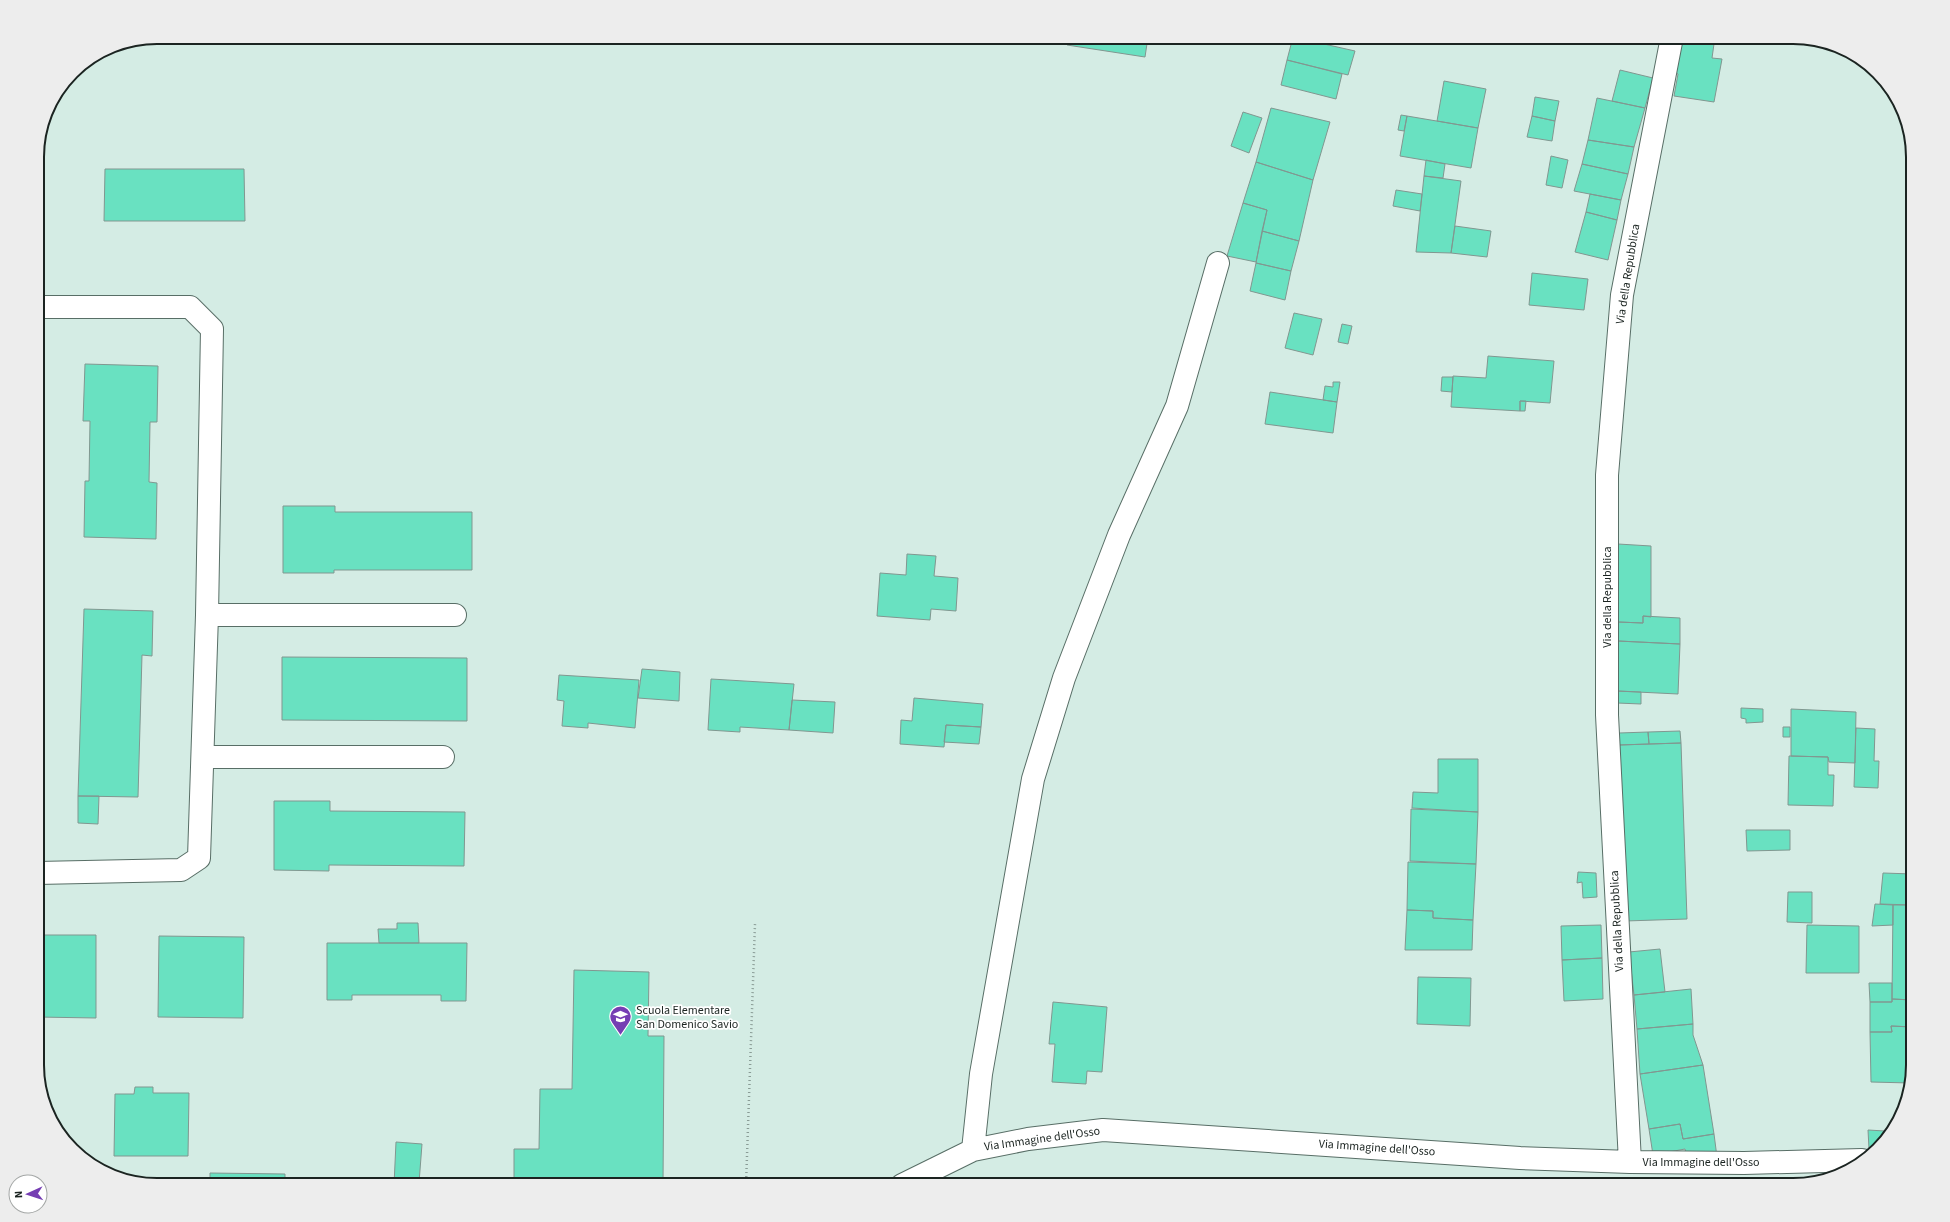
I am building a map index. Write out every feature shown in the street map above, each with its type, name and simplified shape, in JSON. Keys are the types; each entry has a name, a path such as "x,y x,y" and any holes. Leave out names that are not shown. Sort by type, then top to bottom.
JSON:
{"street":[{"name":"Via della Repubblica","path":"1630,1162 1607,715 1607,475 1622,295 1671,44"},
{"path":"973,1150 981,1074 1033,779 1066,671 1119,535 1177,406 1218,263"},
{"path":"44,307 190,307 212,329 207,615 199,858 181,870 44,873"},
{"path":"207,615 455,615"},
{"path":"203,757 443,757"},
{"name":"Via Immagine dell'Osso","path":"916,1178 973,1150 1028,1139 1102,1130 1520,1158 1630,1162 1744,1163 1854,1160"}],"path":[{"path":"746,1178 755,924"}],"building":[{"path":"1067,44 1147,44 1145,57"},
{"path":"1291,44 1324,44 1355,51 1348,75 1287,60"},
{"path":"1681,44 1714,44 1712,58 1722,59 1714,102 1674,96 1678,74 1676,73"},
{"path":"1287,60 1342,74 1336,99 1281,85"},
{"path":"1620,70 1653,78 1645,108 1612,101"},
{"path":"1444,81 1486,89 1478,128 1437,121"},
{"path":"1535,97 1559,101 1555,121 1532,116"},
{"path":"1597,98 1645,108 1634,147 1588,140"},
{"path":"1271,108 1330,122 1313,180 1256,162"},
{"path":"1243,112 1262,118 1249,153 1231,146"},
{"path":"1401,115 1407,116 1404,131 1398,130"},
{"path":"1407,116 1478,128 1471,168 1400,156"},
{"path":"1532,116 1555,121 1552,141 1527,137"},
{"path":"1588,140 1634,147 1628,174 1582,164"},
{"path":"1551,156 1568,160 1562,188 1546,185"},
{"path":"1426,160 1445,164 1443,178 1424,176"},
{"path":"1256,162 1313,180 1299,241 1262,231 1267,210 1243,203"},
{"path":"1582,164 1628,174 1621,200 1574,191"},
{"path":"105,169 244,169 245,221 104,221"},
{"path":"1424,176 1461,181 1451,253 1416,252"},
{"path":"1396,190 1422,194 1420,211 1393,206"},
{"path":"1590,194 1621,200 1617,220 1586,212"},
{"path":"1243,203 1267,210 1256,262 1227,256"},
{"path":"1586,212 1617,220 1608,260 1575,252"},
{"path":"1455,226 1491,231 1487,257 1451,253"},
{"path":"1262,231 1299,241 1291,271 1256,263"},
{"path":"1256,263 1291,271 1285,300 1250,291"},
{"path":"1532,273 1588,279 1584,310 1529,305"},
{"path":"1294,313 1322,319 1313,355 1285,348"},
{"path":"1342,324 1352,326 1348,344 1338,342"},
{"path":"1488,356 1554,361 1550,403 1520,401 1520,411 1451,407 1453,376 1486,378"},
{"path":"85,364 158,366 157,422 150,422 149,482 157,483 156,539 84,537 85,481 89,481 90,421 83,421"},
{"path":"1442,377 1453,377 1452,392 1441,391"},
{"path":"1333,382 1340,382 1337,402 1323,400 1325,386 1333,387"},
{"path":"1270,392 1337,402 1333,433 1265,424"},
{"path":"1520,401 1526,401 1525,411 1520,411"},
{"path":"283,506 335,506 335,512 472,512 472,570 334,570 334,573 283,573"},
{"path":"1618,544 1651,546 1651,617 1643,616 1643,623 1618,622"},
{"path":"907,554 936,556 934,576 958,578 956,611 931,609 930,620 877,616 880,573 906,575"},
{"path":"84,609 153,611 152,656 142,655 138,797 78,796"},
{"path":"1643,616 1680,618 1680,644 1618,641 1618,622 1643,623"},
{"path":"1618,641 1680,644 1678,694 1617,691"},
{"path":"282,657 467,658 467,721 282,720"},
{"path":"642,669 680,672 679,701 638,698"},
{"path":"559,675 639,680 635,728 588,723 588,728 562,726 564,701 557,700"},
{"path":"711,679 794,684 789,730 740,727 740,732 708,730"},
{"path":"1617,691 1641,692 1641,704 1617,703"},
{"path":"914,698 983,704 981,727 946,725 944,747 900,744 901,720 912,721"},
{"path":"792,700 835,702 833,733 789,730"},
{"path":"1741,708 1763,709 1763,722 1746,723 1746,719 1741,718"},
{"path":"1791,709 1856,712 1855,763 1829,762 1828,757 1791,756"},
{"path":"946,725 981,727 979,744 944,742"},
{"path":"1783,727 1790,727 1790,737 1783,737"},
{"path":"1856,728 1875,729 1874,761 1879,761 1878,788 1854,787"},
{"path":"1680,731 1681,743 1649,744 1648,732"},
{"path":"1648,732 1649,744 1619,745 1619,733"},
{"path":"1681,743 1687,919 1625,921 1619,745"},
{"path":"1789,756 1828,757 1828,775 1834,775 1833,806 1788,805"},
{"path":"1438,759 1478,759 1478,812 1412,808 1413,792 1438,793"},
{"path":"78,796 99,796 98,824 78,823"},
{"path":"274,801 330,801 330,811 465,812 464,866 329,865 329,871 274,870"},
{"path":"1411,809 1478,812 1476,864 1410,861"},
{"path":"1746,830 1790,830 1790,850 1747,851"},
{"path":"1408,862 1476,864 1473,920 1433,918 1433,911 1407,910"},
{"path":"1578,872 1596,873 1597,897 1583,898 1582,882 1577,883"},
{"path":"1883,873 1906,874 1906,905 1880,904"},
{"path":"1788,892 1812,892 1812,923 1787,922"},
{"path":"1875,904 1893,905 1893,925 1872,926"},
{"path":"1893,905 1906,905 1906,1000 1892,999"},
{"path":"1407,910 1433,911 1433,918 1473,920 1472,950 1405,950"},
{"path":"397,923 418,923 419,943 379,943 378,929 397,929"},
{"path":"1601,925 1602,958 1562,960 1561,926"},
{"path":"1807,925 1859,926 1859,973 1806,973"},
{"path":"44,935 96,935 96,1018 44,1017"},
{"path":"159,936 244,937 243,1018 158,1017"},
{"path":"327,943 467,943 466,1001 441,1001 441,995 352,995 352,1000 327,1000"},
{"path":"1660,949 1665,992 1634,995 1629,952"},
{"path":"1602,958 1603,999 1564,1001 1562,960"},
{"path":"574,970 649,972 648,1036 664,1036 663,1178 514,1178 514,1149 539,1149 540,1089 572,1089"},
{"path":"1418,977 1471,978 1470,1026 1417,1024"},
{"path":"1869,983 1892,983 1892,1002 1870,1002"},
{"path":"1691,989 1693,1024 1637,1029 1634,995"},
{"path":"1892,999 1906,1000 1906,1027 1891,1026 1892,1032 1870,1032 1870,1002 1892,1002"},
{"path":"1053,1002 1107,1007 1102,1072 1087,1071 1086,1084 1052,1082 1055,1044 1049,1044"},
{"path":"1693,1024 1693,1035 1703,1065 1640,1074 1637,1029"},
{"path":"1891,1026 1906,1027 1905,1083 1871,1082 1870,1032 1892,1032"},
{"path":"1703,1065 1714,1134 1683,1139 1680,1124 1649,1129 1640,1074"},
{"path":"135,1087 153,1087 153,1093 189,1093 188,1156 114,1156 115,1094 134,1094"},
{"path":"1680,1124 1683,1139 1714,1134 1717,1157 1687,1158 1685,1149 1653,1155 1649,1129"},
{"path":"1868,1130 1885,1131 1883,1134 1869,1149"},
{"path":"396,1142 422,1144 419,1178 394,1178"},
{"path":"210,1173 285,1174 285,1178 210,1178"}],"place":[{"name":"Scuola Elementare San Domenico Savio","path":"621,1036"}]}
